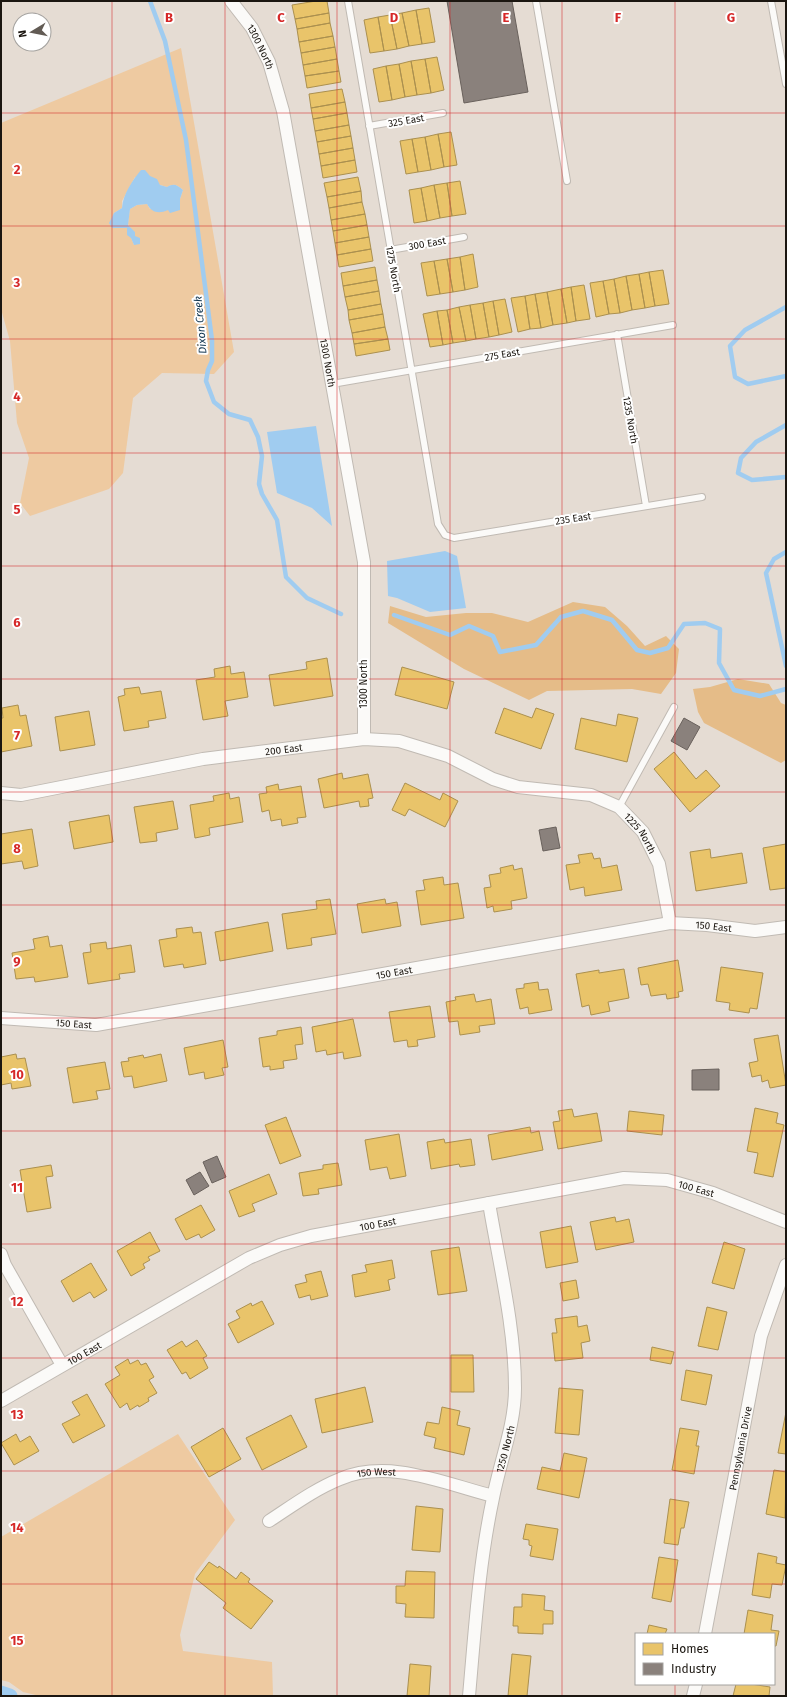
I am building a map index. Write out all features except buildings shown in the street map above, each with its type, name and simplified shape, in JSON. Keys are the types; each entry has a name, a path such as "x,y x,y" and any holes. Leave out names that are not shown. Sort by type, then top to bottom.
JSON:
{"street":[{"name":"1300 North","path":"230,1 252,28 269,62 283,111 364,562 364,739"},
{"name":"200 East","path":"1,793 21,795 203,759 364,739 399,741 448,756 493,779 518,787 560,792"},
{"name":"1225 North","path":"560,792 591,795 619,807 643,832 659,864 670,923"},
{"name":"150 East","path":"1,1018 96,1025 670,923 707,925 755,931 786,927"},
{"name":"100 East","path":"1,1401 249,1258 280,1245 311,1236 624,1178 667,1180 713,1193 786,1222"},
{"name":"1250 North","path":"469,1696 480,1568 493,1496 511,1429 515,1389 512,1343 489,1203"},
{"path":"1,1254 5,1265 62,1366"},
{"name":"Pennsylvania Drive","path":"705,1633 761,1336 786,1265"},
{"name":"150 West","path":"269,1521 304,1498 340,1479 369,1472 400,1472 493,1496"},
{"path":"693,1696 696,1685"}],"lane":[{"path":"348,2 355,1"},
{"path":"536,1 566,181"},
{"path":"770,1 786,84"},
{"name":"1275 North","path":"348,2 438,524 444,535"},
{"name":"325 East","path":"369,126 443,113"},
{"name":"300 East","path":"390,250 464,237"},
{"name":"275 East","path":"332,384 673,325"},
{"name":"1235 North","path":"617,334 646,506"},
{"name":"235 East","path":"444,535 454,538 702,497"},
{"path":"619,807 674,707"}],"shaded area":[{"path":"181,48 234,352 214,374 162,373 133,398 123,473 109,489 30,516 20,503 29,458 17,423 10,341 1,309 1,123","holes":["135,177 167,187 175,185 183,190 180,199 180,210 150,209 147,204 137,205 130,209 128,224 135,236 134,245 127,228 119,227 114,213 122,208 122,201"]},
{"path":"573,602 605,607 627,626 645,646 666,636 679,649 676,673 661,694 632,689 547,691 529,700 464,669 388,623 390,606 426,617 466,613 492,613 528,622"},
{"path":"738,679 769,684 781,703 786,705 786,760 781,763 704,723 698,712 693,689 710,687"},
{"path":"178,1434 235,1520 195,1574 180,1635 183,1651 272,1662 273,1696 40,1696 23,1692 9,1682 1,1680 1,1537"}],"water":[{"path":"141,170 145,170 150,176 157,179 160,185 167,187 175,185 183,190 180,199 180,210 170,213 168,210 156,212 153,211 147,204 137,205 130,209 128,225 135,232 135,236 140,238 140,244 134,245 131,238 127,235 127,228 112,228 109,223 114,213 122,208 128,188"},
{"path":"316,426 332,526 312,508 277,493 267,432"},
{"path":"445,551 457,556 466,608 430,612 397,598 388,596 387,561"}],"waterway":[{"name":"Dixon Creek","path":"150,1 165,41 186,140 212,340 212,361 208,370 206,381 214,402 229,414 250,420 258,437 262,456 259,484 262,494 277,520 286,577 307,598 341,614"},
{"path":"786,307 745,330 730,346 735,377 748,384 786,376"},
{"path":"786,425 756,442 741,458 738,473 752,480 786,477"},
{"path":"786,552 774,559 766,573 786,666"},
{"name":"Dixon Creek","path":"394,615 450,635 469,626 493,636 500,652 536,645 561,617 583,611 612,620 637,650 650,653 668,648 684,624 705,623 720,629 719,663 734,690 760,696 786,689"},
{"path":"1,1693 10,1696"}]}
